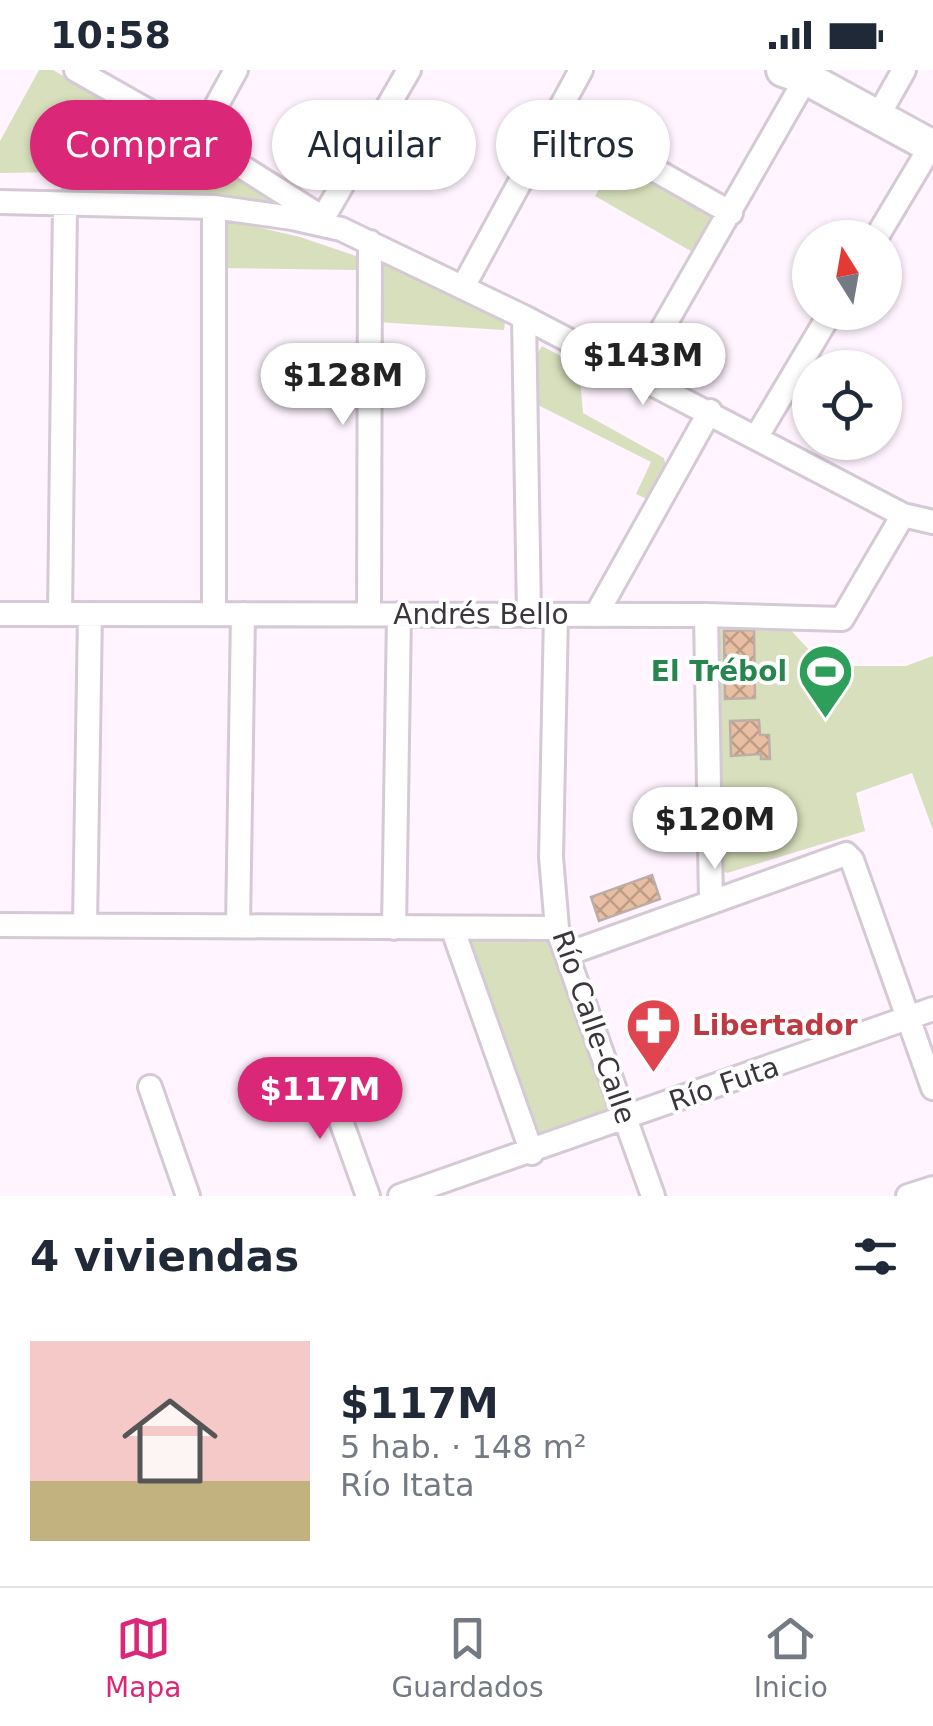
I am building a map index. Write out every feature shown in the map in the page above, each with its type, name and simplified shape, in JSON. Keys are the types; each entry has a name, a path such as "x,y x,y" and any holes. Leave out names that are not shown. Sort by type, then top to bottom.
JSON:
{"street":[{"path":"76,70 129,100"},
{"path":"219,100 236,70"},
{"path":"332,224 409,70"},
{"path":"564,100 581,70"},
{"path":"878,116 904,70"},
{"path":"636,375 731,212 795,74 932,147 887,220"},
{"path":"252,173 332,224 710,411 903,515 933,522"},
{"path":"670,178 731,212"},
{"path":"463,287 515,190"},
{"path":"0,202 214,207 332,224"},
{"path":"60,614 65,204"},
{"path":"214,207 214,614"},
{"path":"370,242 370,614"},
{"path":"524,317 529,614"},
{"path":"757,436 820,330"},
{"path":"596,615 710,411"},
{"name":"Andrés Bello","path":"0,614 706,615 842,619 903,515"},
{"path":"85,925 90,614"},
{"path":"238,926 243,614"},
{"path":"394,928 400,614"},
{"name":"Río Calle-Calle","path":"556,615 550,856 557,928 654,1196"},
{"path":"706,615 711,902"},
{"path":"567,954 846,854 852,860 933,1088"},
{"path":"0,925 557,928"},
{"path":"453,930 532,1152"},
{"name":"Río Futa","path":"400,1196 457,1188 532,1152 933,1009"},
{"path":"323,1071 368,1196"},
{"path":"150,1087 188,1196"},
{"path":"908,1196 933,1188"}],"path":[{"path":"65,204 88,190"}],"green space":[{"path":"39,70 53,70 105,100 30,100 30,172 0,173 0,141"},
{"path":"252,184 296,209 62,192 252,190"},
{"path":"670,187 714,211 716,218 696,254 595,196 598,190 670,190"},
{"path":"223,219 300,237 359,257 357,270 219,268"},
{"path":"378,259 505,322 504,330 377,322"},
{"path":"542,346 579,366 583,413 664,458 667,471 651,501 636,494 651,462 538,405 535,357"},
{"name":"El Trébol","path":"725,623 785,624 824,666 906,666 933,656 933,830 912,773 856,793 865,831 724,871 719,785 720,631"},
{"path":"465,936 547,936 615,1117 536,1143"}],"building":[{"path":"754,630 755,698 725,699 724,631"},
{"path":"759,720 760,735 769,735 770,759 761,759 761,754 731,756 730,721"},
{"path":"652,875 660,899 599,921 591,897"}],"place":[{"name":"El Trébol","path":"826,720"},
{"name":"Libertador","path":"653,1074"}]}
